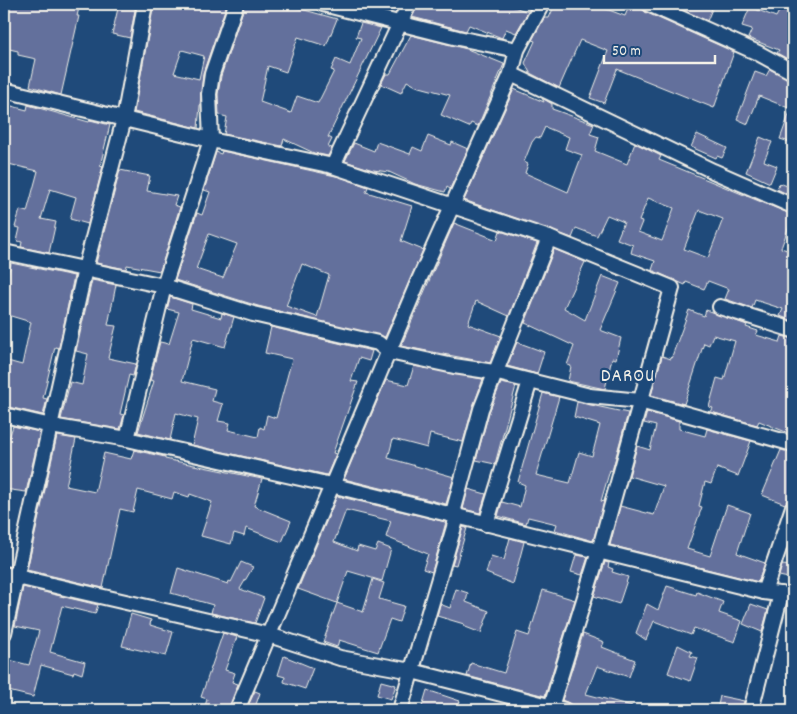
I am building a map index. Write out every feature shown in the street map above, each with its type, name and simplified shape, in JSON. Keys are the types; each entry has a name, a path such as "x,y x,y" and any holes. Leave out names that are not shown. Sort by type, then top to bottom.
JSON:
{"street":[{"path":"4,633 10,575 51,426 85,269 124,119 146,4"},
{"path":"127,439 164,286 211,140 209,94 212,74 236,4"},
{"path":"323,4 398,24 517,50"},
{"path":"333,166 409,4"},
{"path":"237,710 331,485 511,74 517,50 542,4"},
{"path":"649,4 758,53 793,72"},
{"path":"511,74 713,171 793,206"},
{"path":"4,90 211,140 333,166 549,238 672,288 555,709 412,671 340,658 269,634 10,575"},
{"path":"400,710 456,517 454,510 481,409 494,372 549,238"},
{"path":"4,252 164,286 253,314 378,343 389,352 454,366 494,372 590,396 640,401 793,444"},
{"path":"720,307 793,330"},
{"path":"486,524 530,380"},
{"path":"4,415 51,426 127,439 331,485 764,592 787,595 751,710"},
{"path":"764,592 793,507"}],"building":[{"path":"9,4 80,4 61,95 30,86 36,59 18,55 18,51 5,48 9,32 4,31 4,26"},
{"path":"119,4 136,4 130,38 112,34"},
{"path":"154,4 227,4 203,73 198,128 134,112","holes":["182,50 204,56 199,79 174,73"]},
{"path":"245,4 268,8 268,4 289,9 290,6 337,19 326,46 298,37 286,72 268,66 260,102 291,113 297,96 318,103 334,71 331,70 336,59 350,65 361,38 356,37 361,23 381,28 328,137 332,139 328,147 332,148 328,156 314,153 284,139 282,146 224,134 227,117 219,115 218,94 221,76"},
{"path":"419,4 506,4 528,12 516,33 506,29 502,38 469,25 466,31 412,17"},
{"path":"555,4 593,4 625,16 630,4 640,4 645,12 734,52 714,108 617,69 604,103 590,98 608,51 580,40 559,88 530,73 525,63 535,41 532,40 544,18 549,18"},
{"path":"670,4 714,4 707,21"},
{"path":"783,4 793,8 790,16 793,18 793,62 777,53 779,50 748,38 752,29 742,26 750,7 776,17"},
{"path":"411,35 467,49 504,64 478,126 471,123 469,127 441,115 450,95 416,86 407,81 401,93 381,84 386,74 390,74"},
{"path":"770,69 793,81 793,143 780,139 791,109 759,96 748,124 737,119 755,72 766,76"},
{"path":"514,89 544,102 542,98 552,104 552,109 594,124 590,134 599,137 595,151 627,164 635,143 661,156 659,160 793,215 781,248 793,252 793,321 780,316 783,309 755,300 752,308 725,299 729,289 708,281 704,289 686,282 685,285 652,270 655,261 631,253 633,245 617,239 624,222 607,215 597,236 576,228 572,238 464,200","holes":["545,127 569,137 565,149 582,155 568,192 525,173 528,164 524,162 532,142 536,137 540,138","648,198 674,208 662,241 638,232 642,222 639,221","699,210 723,219 708,258 684,249"]},
{"path":"4,104 27,110 28,105 89,122 90,120 110,125 100,166 103,167 88,224 70,219 76,197 50,189 41,219 56,222 49,253 21,247 22,242 17,241 20,228 15,227 20,210 27,212 38,171 4,163"},
{"path":"697,134 727,148 722,158 717,156 716,158 691,147"},
{"path":"428,136 451,145 452,142 468,149 450,189 447,187 445,192 415,184 389,172 373,170 345,161 354,143 374,151 377,142 410,154 413,147 422,151"},
{"path":"760,137 772,142 764,161 777,166 770,183 746,172"},
{"path":"222,151 340,177 368,187 366,192 412,206 401,241 423,250 385,337 258,306 175,280 197,213 202,215 210,192 204,190 216,152 221,154","holes":["209,234 237,244 223,278 196,269","302,264 329,275 317,317 286,306"]},
{"path":"120,170 150,176 147,191 177,196 174,205 180,207 160,271 127,265 126,269 96,263"},
{"path":"779,183 793,188 793,197 777,189"},
{"path":"454,223 497,240 500,231 537,243 509,316 476,301 468,324 501,336 490,363 401,346"},
{"path":"554,249 585,262 564,308 585,320 602,276 620,283 600,330 621,338 616,359 612,358 605,389 568,381 571,366 567,365 574,346 525,323"},
{"path":"11,263 74,276 59,348 55,347 43,398 47,399 43,415 4,406 4,360 22,365 31,322 4,314 4,284 6,284"},
{"path":"92,280 116,285 108,325 116,326 108,358 136,364 133,376 129,375 120,414 124,415 120,429 61,419 70,382 82,385 88,354 76,351"},
{"path":"170,297 192,304 191,309 221,318 222,313 234,317 225,347 193,338 182,381 215,389 212,401 223,404 218,421 230,423 228,430 258,437 260,427 264,429 267,415 276,418 292,359 265,353 271,327 372,351 369,361 359,358 351,381 358,382 333,453 336,454 327,475 192,445 198,419 176,413 170,440 138,432 154,381 150,380 160,342 169,344 179,312 167,309"},
{"path":"689,310 704,316 706,310 747,325 746,327 758,331 756,335 780,342 782,336 793,339 793,435 759,421 757,425 711,412 713,408 709,407 717,378 724,380 735,341 713,335 709,345 704,343 684,404 651,395 662,356 671,359"},
{"path":"517,342 544,352 537,374 507,366"},
{"path":"414,366 483,379 463,442 430,434 427,448 393,439 388,458 454,477 446,504 344,479 386,380 408,385"},
{"path":"501,383 516,386 495,464 476,460 489,412"},
{"path":"543,393 559,397 536,475 570,483 579,452 592,456 600,425 574,417 577,402 628,413 612,471 610,470 601,501 604,502 593,541 555,530 557,524 528,517 526,524 498,516 502,502 520,507 525,485 518,482"},
{"path":"647,412 679,421 679,429 705,436 707,429 751,441 738,476 717,468 711,484 705,482 699,506 702,507 687,549 710,556 727,505 750,513 737,553 765,563 758,582 610,545 620,506 654,515 664,486 629,476 637,446 650,450 656,426 644,423"},
{"path":"13,426 40,432 26,492 4,489 4,436 9,438"},
{"path":"57,436 76,439 66,486 95,492 104,453 131,459 134,450 165,457 165,459 262,479 254,506 291,521 282,542 246,528 244,536 234,533 231,544 201,536 212,502 190,494 189,497 174,492 172,499 138,490 133,512 120,509 103,588 27,570"},
{"path":"781,450 793,453 793,489 785,504 762,495"},
{"path":"468,489 486,494 480,513 463,509"},
{"path":"337,496 446,522 432,572 423,569 428,554 386,537 391,521 346,510 334,542 357,551 358,546 375,551 378,544 391,549 382,581 348,571 337,603 298,589"},
{"path":"463,527 467,528 456,565 452,564"},
{"path":"510,538 524,542 513,584 486,573 491,556 504,560"},
{"path":"576,555 588,557 582,575 571,572"},
{"path":"241,562 253,567 240,589 264,598 255,623 211,613 213,605 171,593 178,568 228,584 229,581 231,582"},
{"path":"605,562 609,563 608,567 613,569 612,572 628,577 619,604 594,596"},
{"path":"782,565 793,566 793,579 779,576"},
{"path":"373,579 384,583 379,599 404,606 399,622 390,619 378,652 339,640 337,647 323,642 337,603 363,612"},
{"path":"667,586 696,595 697,592 723,602 719,613 742,621 735,642 694,628 691,635 654,621 646,640 636,633 647,604 658,610"},
{"path":"23,587 98,605 95,614 62,606 50,652 85,662 82,674 74,671 73,674 41,665 33,697 4,690 4,670 6,671 9,660 29,665 39,631 15,626"},
{"path":"456,589 468,593 466,602 489,611 481,633 463,626 464,624 437,616 440,604 450,608"},
{"path":"543,590 575,600 545,696 467,676 471,663 504,673 517,632 529,636"},
{"path":"751,604 768,610 762,632 743,624"},
{"path":"131,614 151,620 150,625 173,632 166,656 122,646"},
{"path":"223,633 237,637 225,670 235,673 232,682 238,684 228,710 204,710 207,699 201,697"},
{"path":"583,634 604,642 602,647 635,660 629,677 597,666 586,694 632,706 631,710 583,710 562,700"},
{"path":"678,645 692,652 690,656 698,658 690,681 668,673"},
{"path":"284,656 313,668 305,689 284,682 285,677 278,675"},
{"path":"381,681 396,685 391,699 377,695"},
{"path":"427,690 460,701 457,710 421,710"},
{"path":"255,691 260,693 254,710 246,710"},
{"path":"720,696 744,701 742,710 717,710"}],"district":[{"name":"DAROU","path":"628,377"}]}
